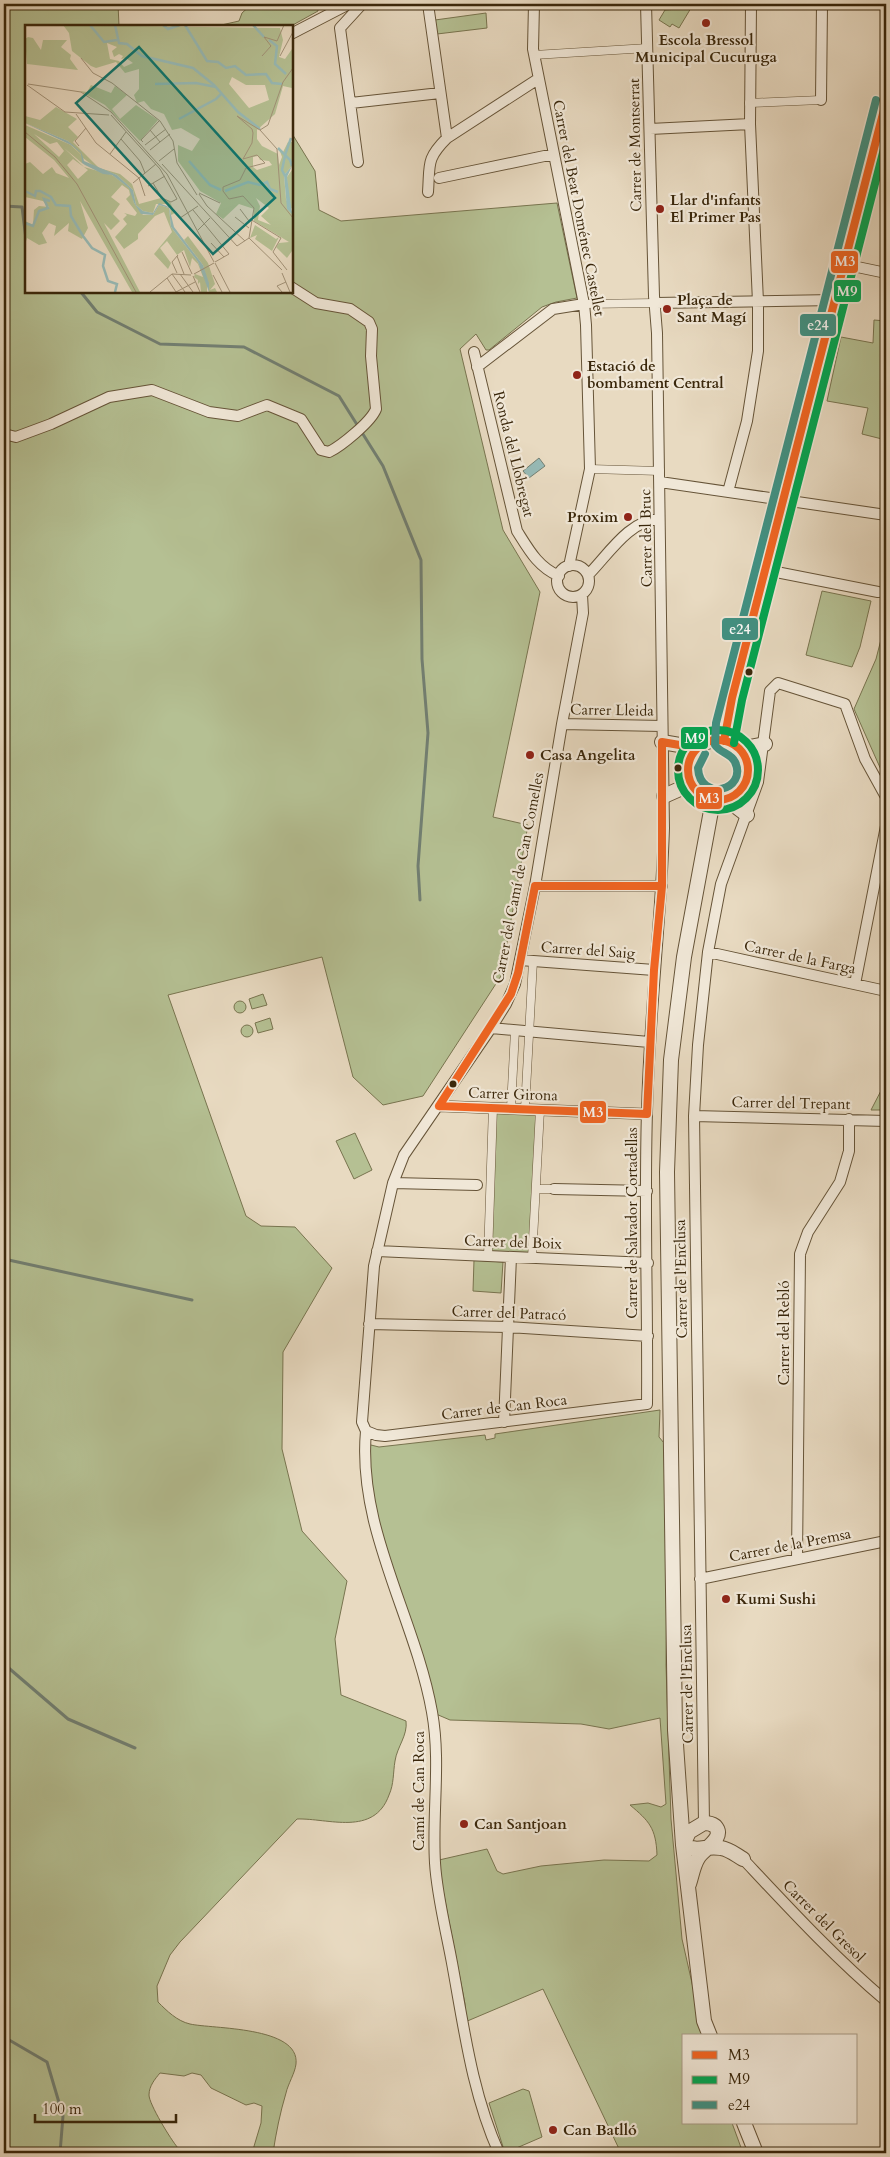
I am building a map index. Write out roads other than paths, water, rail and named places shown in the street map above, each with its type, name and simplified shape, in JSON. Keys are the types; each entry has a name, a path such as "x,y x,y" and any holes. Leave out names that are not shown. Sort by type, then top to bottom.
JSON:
{"street":[{"path":"292,33 346,4"},
{"path":"358,162 340,28 362,4"},
{"path":"428,4 447,138"},
{"name":"Carrer del Beat Doménec Castellet","path":"534,4 534,55 584,304 590,414 590,469 569,566"},
{"name":"Carrer de Montserrat","path":"646,4 656,303"},
{"path":"728,492 747,421 758,350 758,302 750,124 751,4"},
{"path":"750,103 821,100 822,4"},
{"path":"534,55 648,48"},
{"path":"428,192 432,155 447,138 538,79"},
{"path":"351,103 440,93"},
{"path":"724,741 732,698 785,500 834,300 886,102"},
{"path":"650,129 750,124"},
{"path":"439,178 554,154"},
{"path":"844,264 886,273"},
{"path":"4,434 16,436 50,424 109,397 152,390 209,412 238,416 267,405 301,419 321,450 329,452 337,448 364,424 376,409 372,329 369,322 350,309 316,303 292,288"},
{"path":"478,366 553,309 584,304 834,300"},
{"name":"Carrer del Bruc","path":"656,303 660,471 662,742"},
{"name":"Ronda del Llobregat","path":"474,352 517,531 531,554 546,570 559,576"},
{"path":"590,469 660,471"},
{"path":"660,482 886,515"},
{"path":"588,575 580,567 569,566 559,576 558,586 564,594 573,597 582,595 588,586 588,575 636,525 649,519 660,519"},
{"path":"766,570 878,592"},
{"name":"Carrer del Camí de Can Comelles","path":"366,1431 362,1422 369,1324 377,1251 393,1183 404,1155 491,1028 511,994 535,886 583,612 582,595"},
{"name":"Carrer de l'Enclusa","path":"704,1823 694,1116 698,1044 708,952 720,884 748,815 758,782 765,744 770,691 778,683 845,704 865,759 886,797"},
{"name":"Carrer Lleida","path":"562,724 662,726"},
{"path":"719,799 741,789 748,773 744,756 738,749 724,741 714,740 697,748 689,761 688,769 691,784 704,797 719,799 748,815"},
{"path":"662,742 697,748"},
{"name":"Carrer de Salvador Cortadellas","path":"647,1404 647,1114 649,1042 662,886 664,796 662,742"},
{"path":"738,749 765,744"},
{"path":"664,796 691,784"},
{"path":"709,2034 704,2021 682,1845 674,1691 668,1116 671,1060 684,956 719,799"},
{"path":"855,984 886,826"},
{"path":"535,886 662,886"},
{"name":"Carrer de la Farga","path":"708,952 886,991"},
{"name":"Carrer del Saig","path":"520,960 654,970"},
{"path":"525,1109 533,961"},
{"path":"491,1028 649,1042"},
{"path":"511,1108 515,1030"},
{"name":"Carrer Girona","path":"439,1106 647,1114"},
{"path":"488,1256 493,1107"},
{"path":"532,1258 540,1110"},
{"name":"Carrer del Trepant","path":"694,1116 886,1121"},
{"name":"Carrer del Rebló","path":"797,1559 800,1254 808,1232 840,1182 849,1151 849,1119"},
{"path":"393,1183 491,1185"},
{"path":"536,1189 647,1191"},
{"name":"Carrer del Boix","path":"377,1251 648,1263"},
{"path":"504,1422 511,1257"},
{"name":"Carrer del Patracó","path":"369,1324 507,1327 648,1336"},
{"name":"Carrer de Can Roca","path":"366,1431 376,1436 385,1436 647,1404"},
{"name":"Camí de Can Roca","path":"366,1431 365,1467 373,1515 430,1703 436,1748 433,1820 436,1872 470,2061 484,2115 499,2153"},
{"name":"Carrer de la Premsa","path":"700,1579 886,1541"},
{"path":"680,1799 692,1818 713,1825 717,1830 723,1832 734,1844 743,1859"},
{"path":"682,1845 689,1832 704,1823"},
{"path":"688,1890 697,1859 716,1839 717,1830"},
{"path":"682,1845 697,1851 707,1847 724,1848 743,1859"},
{"name":"Carrer del Gresol","path":"743,1859 799,1920 844,1965 886,2001"},
{"path":"744,2124 756,2153"}],"water":[{"path":"539,458 545,466 529,478 523,471"}],"waterway":[{"path":"4,206 22,207 25,231"},
{"path":"81,292 97,312 160,344 244,347 339,396 383,466 421,560 422,659 428,733 418,866 420,900"},
{"path":"4,1259 192,1300"},
{"path":"4,1664 68,1719 135,1748"},
{"path":"4,2037 47,2062 63,2116 60,2153"}],"place":[{"name":"Escola Bressol Municipal Cucuruga","path":"706,23"},
{"name":"Llar d'infants El Primer Pas","path":"660,209"},
{"name":"Plaça de Sant Magí","path":"667,309"},
{"name":"Estació de bombament Central","path":"577,375"},
{"name":"Proxim","path":"628,517"},
{"name":"Casa Angelita","path":"530,755"},
{"name":"Kumi Sushi","path":"726,1599"},
{"name":"Can Santjoan","path":"464,1824"},
{"name":"Can Batlló","path":"553,2130"}]}
